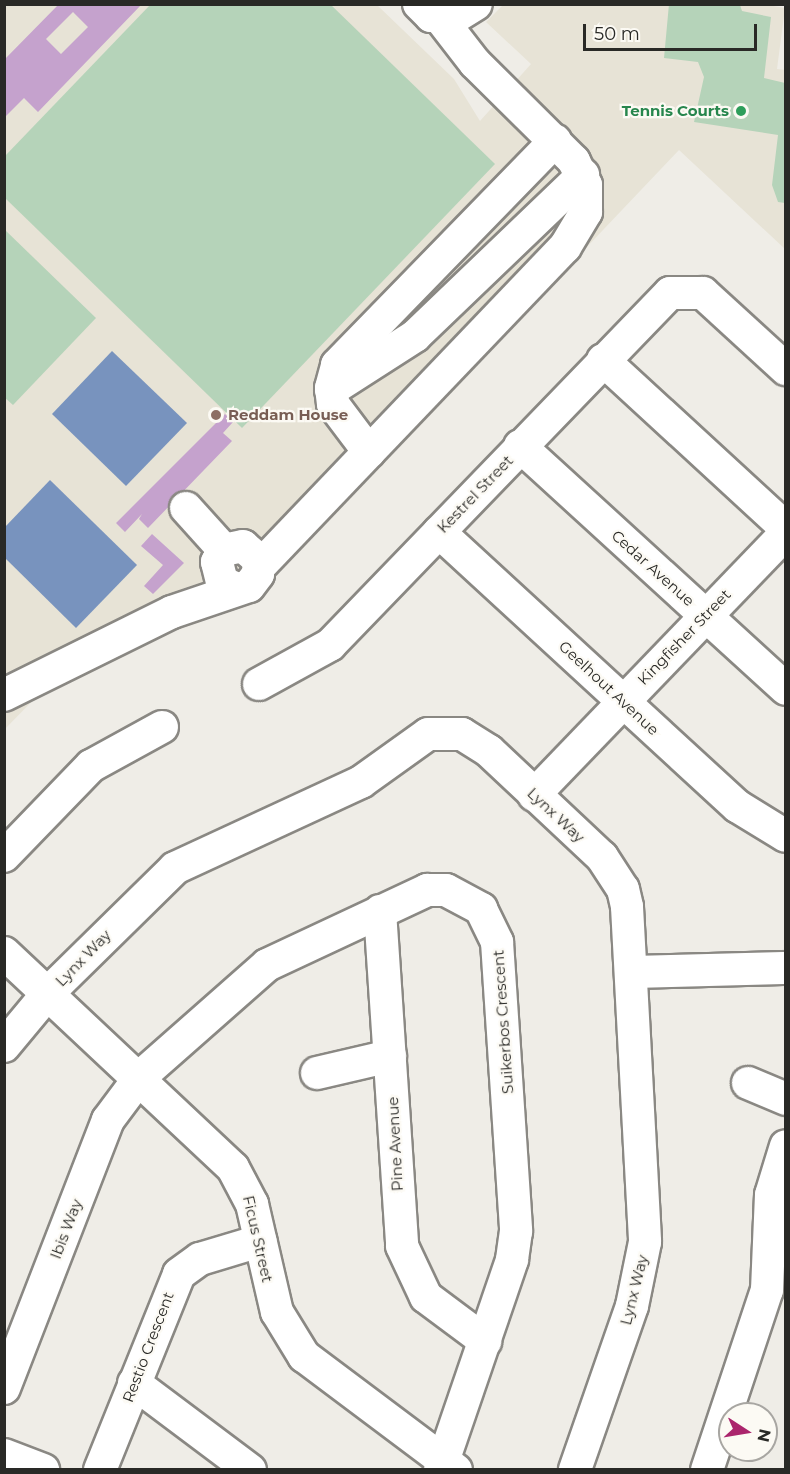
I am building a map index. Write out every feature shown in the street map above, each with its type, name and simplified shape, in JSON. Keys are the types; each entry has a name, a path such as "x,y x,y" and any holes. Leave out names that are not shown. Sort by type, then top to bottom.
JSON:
{"street":[{"path":"430,12 474,7 474,63"},
{"path":"172,612 236,556 295,525 369,452 573,238 586,212 583,175 555,141 474,63 430,12"},
{"path":"369,452 335,407 330,391 340,361 555,141"},
{"path":"330,391 425,328 583,175"},
{"name":"Kestrel Street","path":"258,684 330,645 657,301 681,290 714,301 786,369"},
{"path":"603,360 786,528"},
{"name":"Cedar Avenue","path":"520,446 786,689"},
{"path":"186,508 236,556"},
{"name":"Geelhout Avenue","path":"439,532 746,813 786,836"},
{"name":"Kingfisher Street","path":"534,795 786,533"},
{"path":"4,695 172,612 235,588 222,582 236,556"},
{"path":"4,856 91,766 162,727"},
{"name":"Lynx Way","path":"4,1046 48,993 175,867 361,782 428,734 451,732 474,740 615,874 627,907 645,1242 632,1306 575,1470"},
{"name":"Suikerbos Crescent","path":"140,1077 267,965 428,890 446,890 481,909 497,942 516,1232 446,1467"},
{"name":"Pine Avenue","path":"380,911 399,1224 408,1268 426,1297 484,1341"},
{"name":"Ficus Street","path":"4,953 140,1077 233,1168 252,1204 277,1312 304,1356 446,1467"},
{"path":"631,972 786,968"},
{"path":"317,1073 390,1056"},
{"name":"Ibis Way","path":"4,1388 108,1120 140,1077"},
{"path":"748,1083 786,1099"},
{"path":"707,1470 767,1290 771,1195 786,1146"},
{"name":"Restio Crescent","path":"100,1470 179,1274 200,1259 260,1241"},
{"path":"134,1383 250,1470"},
{"path":"4,1455 43,1470"}],"shaded area":[{"name":"Reddam House","path":"762,4 785,8 777,69 786,70 785,249 679,150 262,589 43,690 5,729 5,5 377,5 454,79 480,121 531,64 486,22 503,5"}],"green space":[{"path":"330,4 495,164 242,428 5,198 5,156 150,5"},
{"name":"Tennis Courts","path":"669,4 740,5 742,11 771,17 764,78 785,83 785,203 778,202 772,185 778,135 694,122 704,77 698,62 664,58"},
{"path":"4,229 96,318 13,405 4,397"}],"water":[{"path":"112,351 187,423 126,486 52,414"},
{"path":"50,480 137,565 76,628 5,558 5,527"}],"building":[{"path":"59,4 142,4 38,112 24,98 4,118 4,60","holes":["73,12 88,27 61,54 46,39"]},
{"path":"225,414 233,422 223,433 232,441 148,528 139,519 142,514 125,532 116,523"},
{"path":"152,534 184,563 153,594 144,586 163,565 141,546"}],"place":[{"name":"Tennis Courts","path":"741,111"},
{"name":"Reddam House","path":"216,415"}]}
